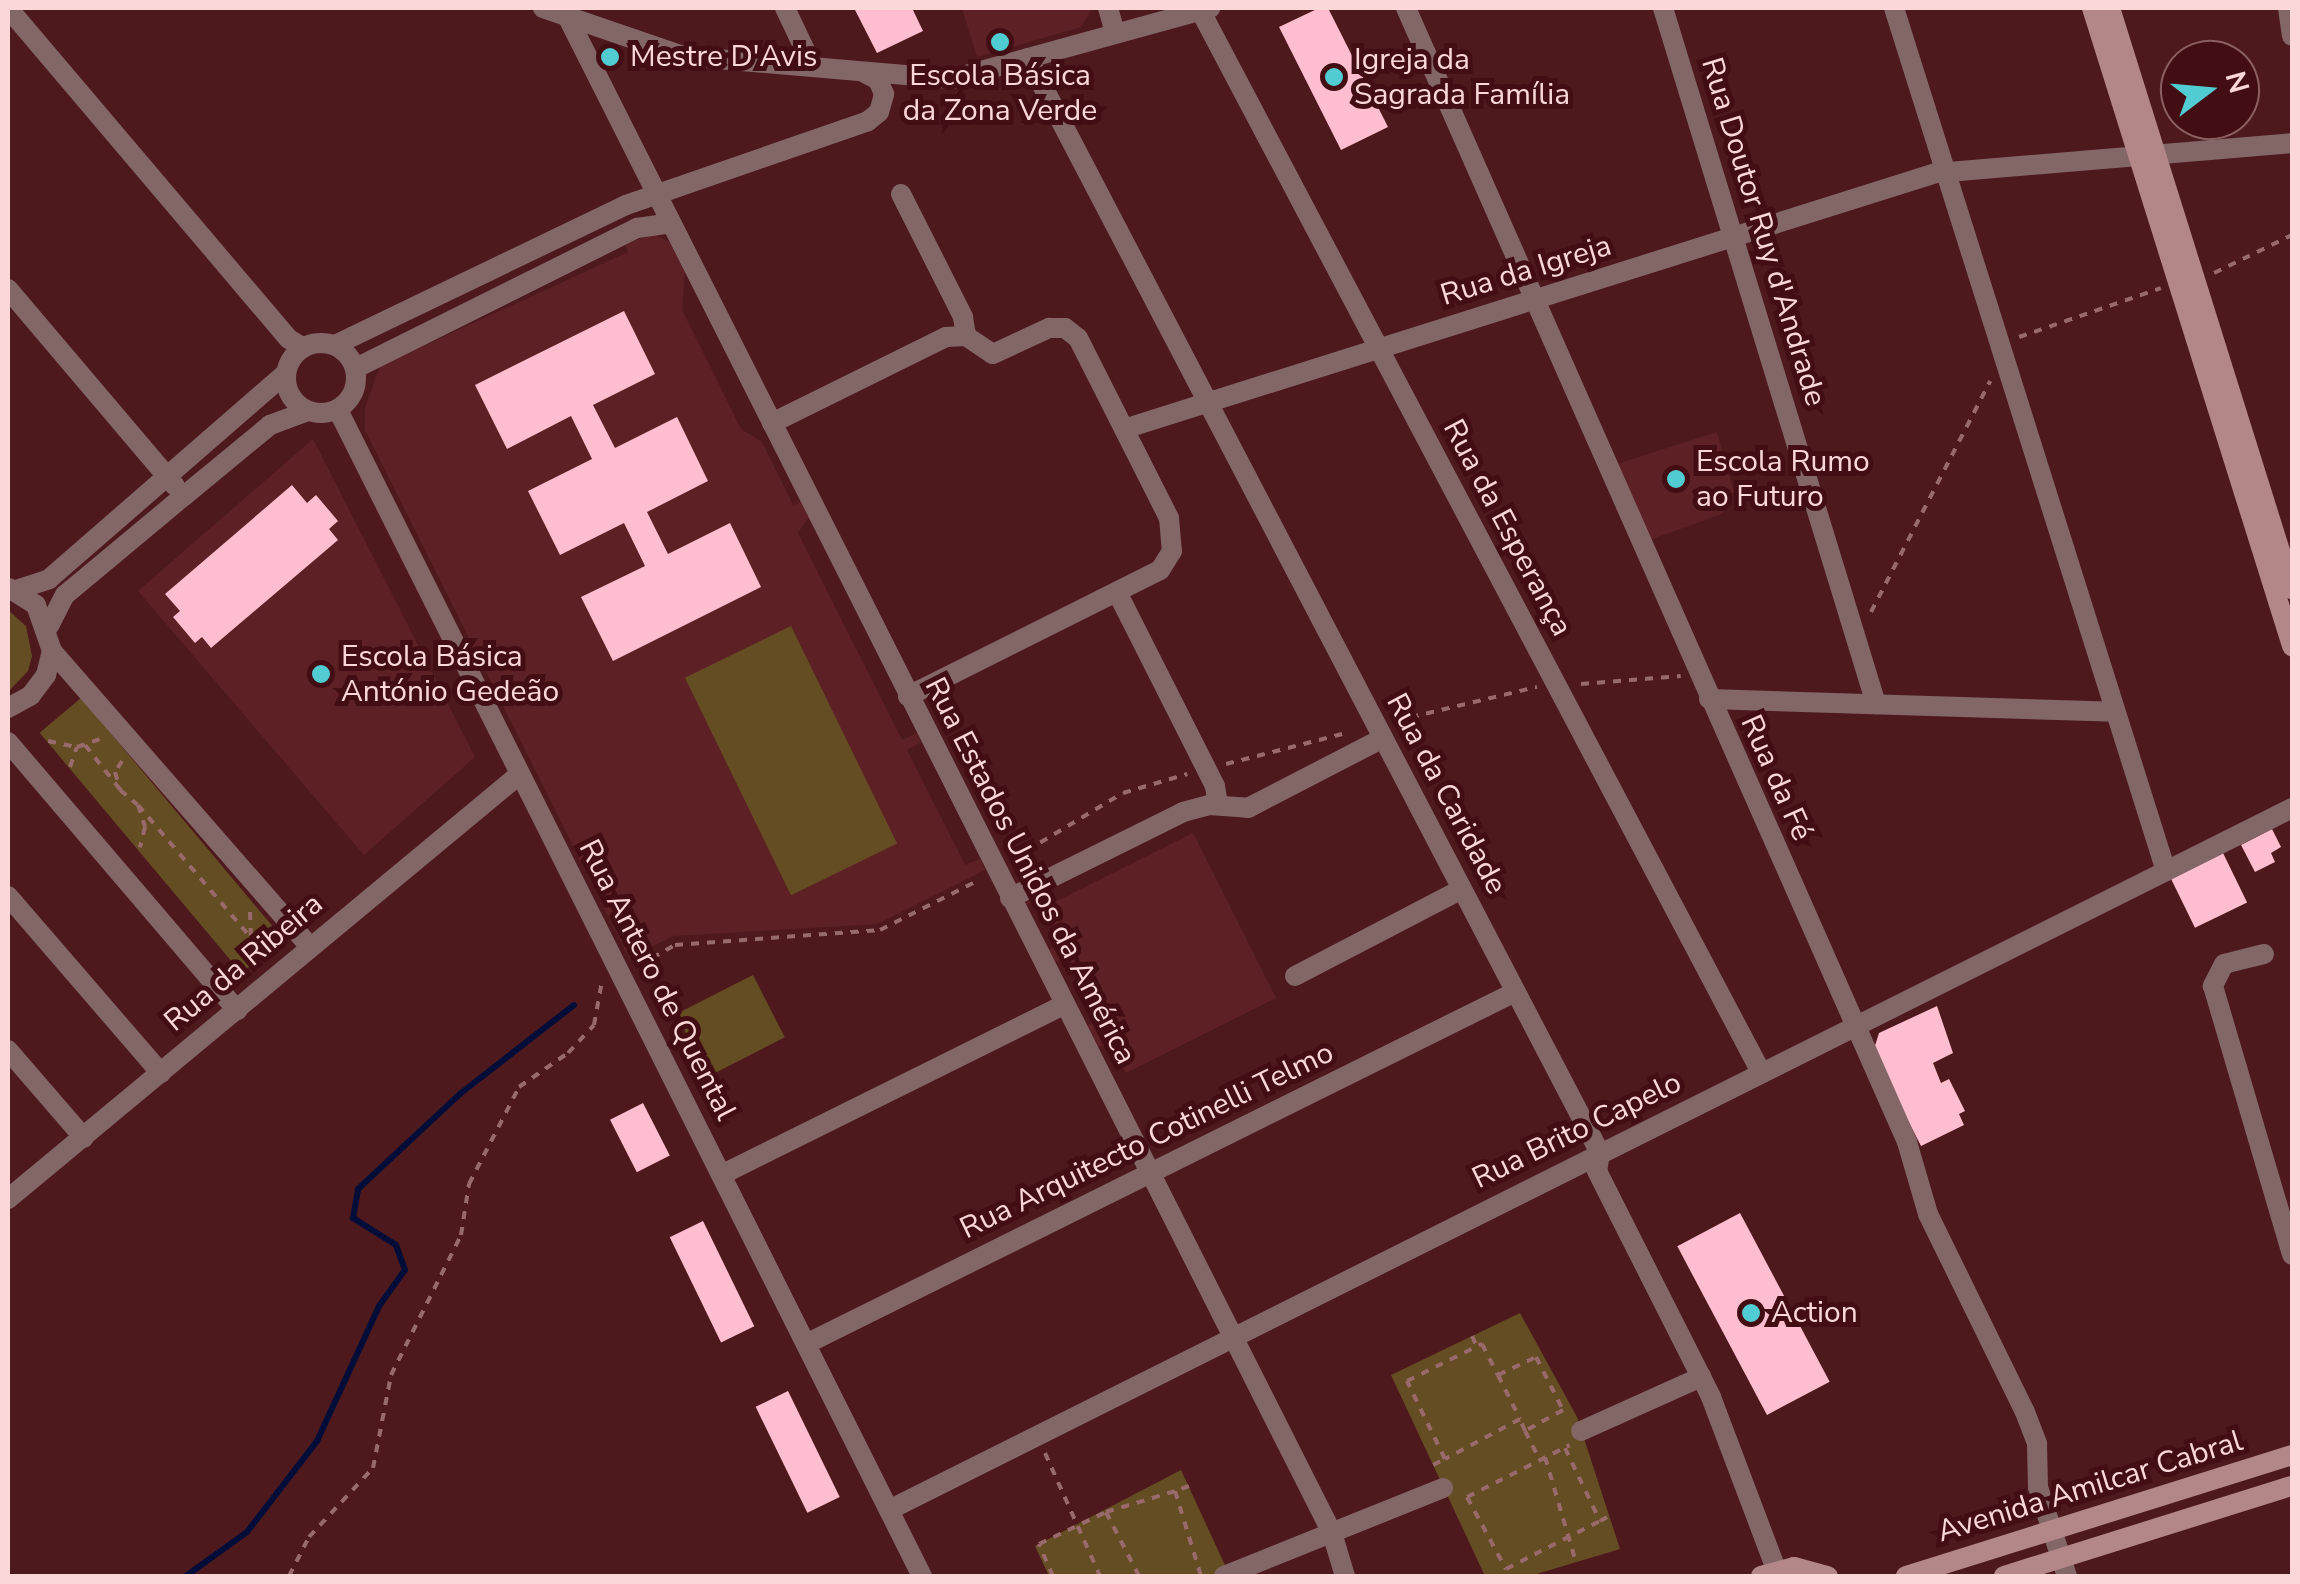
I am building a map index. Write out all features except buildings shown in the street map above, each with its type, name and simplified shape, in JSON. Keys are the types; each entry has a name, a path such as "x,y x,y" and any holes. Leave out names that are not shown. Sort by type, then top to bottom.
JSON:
{"street":[{"path":"8,8 289,339 304,348 334,345 657,194 874,118 883,106 882,86 861,71"},
{"path":"543,8 565,12 683,56 952,79 1203,9"},
{"path":"785,8 813,67"},
{"path":"1108,8 1115,33"},
{"name":"Rua da Fé","path":"1406,8 1852,1028 1907,1142 1928,1214 2026,1412 2064,1567"},
{"name":"Rua Doutor Ruy d'Andrade","path":"1663,8 1876,704"},
{"path":"1894,8 2166,871"},
{"path":"2092,8 2148,158 2292,589"},
{"path":"2110,8 2148,158"},
{"path":"2288,8 2292,36"},
{"name":"Rua da Esperança","path":"1203,9 1378,349 1761,1072"},
{"name":"Rua Estados Unidos da América","path":"565,12 1230,1337 1332,1532 1346,1576"},
{"name":"Rua da Caridade","path":"1028,58 1600,1153 1597,1171 1701,1376 1769,1573"},
{"name":"Rua da Igreja","path":"1124,429 1946,173 2292,143"},
{"path":"901,194 963,318 966,336"},
{"path":"356,368 636,228 671,223"},
{"path":"2187,281 2292,646"},
{"path":"8,290 184,496"},
{"path":"772,423 946,337 966,336 993,354 1049,328 1066,328 1078,338 1124,429 1173,528 1172,551 1160,570 908,696"},
{"path":"334,345 356,368"},
{"path":"49,626 12,589 49,579 286,373 304,348"},
{"path":"8,708 31,695 46,675 52,651 49,626 65,595 270,425 308,411 338,410 351,399 356,368"},
{"path":"286,373 288,389 308,411"},
{"name":"Rua Antero de Quental","path":"338,410 520,774 614,975 721,1175 922,1576"},
{"path":"1118,592 1206,769 1218,805"},
{"path":"52,651 310,948"},
{"path":"1704,690 1876,704 2115,712"},
{"path":"1010,898 1182,812 1218,805 1254,806 1380,732"},
{"path":"8,742 237,1010"},
{"name":"Rua da Ribeira","path":"8,1200 520,774"},
{"name":"Rua Brito Capelo","path":"889,1510 2292,808"},
{"path":"1295,976 1462,889"},
{"path":"8,896 162,1073"},
{"path":"2264,954 2224,964 2212,986 2288,1221 2292,1255"},
{"name":"Rua Arquitecto Cotinelli Telmo","path":"806,1344 1516,992"},
{"path":"721,1175 1063,1005"},
{"path":"8,1050 84,1138"},
{"path":"1581,1431 1701,1376"},
{"name":"Avenida Amilcar Cabral","path":"1906,1576 2052,1526 2292,1455"},
{"name":"Avenida Amilcar Cabral","path":"2004,1576 2064,1567 2292,1486"},
{"path":"1224,1576 1332,1532 1447,1496"},
{"path":"1769,1573 1794,1566 1828,1576"}],"path":[{"path":"1853,630 1872,611 2010,340 2187,281 2292,234"},
{"path":"289,1576 309,1537 373,1468 391,1375 461,1236 469,1184 519,1087 568,1053 594,1025 614,975 674,945 836,936 897,925 1123,792 1206,769 1380,732 1556,686 1688,675 1704,690"},
{"path":"48,741 78,747 113,736"},
{"path":"84,744 265,954"},
{"path":"70,767 78,747"},
{"path":"120,790 114,772 128,754"},
{"path":"138,805 145,826 140,847"},
{"path":"250,938 253,902"},
{"path":"1472,1336 1477,1346"},
{"path":"1445,1459 1407,1381 1482,1344 1543,1459 1576,1562"},
{"path":"1498,1376 1539,1355 1563,1410 1525,1430"},
{"path":"1433,1465 1520,1420"},
{"path":"1581,1431 1567,1437 1565,1448 1600,1521"},
{"path":"1037,1433 1074,1526 1100,1576"},
{"path":"1447,1496 1467,1497 1565,1448"},
{"path":"1053,1576 1039,1544 1106,1512 1189,1486"},
{"path":"1175,1491 1201,1576"},
{"path":"1467,1497 1506,1570 1609,1516"},
{"path":"1106,1512 1139,1576"}],"shaded area":[{"name":"Escola Básica da Zona Verde","path":"962,8 1092,8 1081,27 977,57"},
{"path":"653,234 670,242 685,270 682,310 741,429 762,442 793,505 801,502 808,518 798,533 902,740 917,733 921,742 907,750 965,865 980,859 985,870 877,924 673,936 629,958 365,430 365,408 380,366 628,252 625,244"},
{"name":"Escola Rumo ao Futuro","path":"1717,432 1734,493 1719,498 1724,513 1650,540 1617,464"},
{"name":"Escola Básica António Gedeão","path":"313,439 475,757 364,855 138,591"},
{"path":"8,610 26,626 32,656 28,671 8,692"},
{"path":"791,626 897,844 791,895 685,678"},
{"path":"81,698 283,939 241,973 40,733"},
{"path":"1193,833 1276,998 1126,1073 1110,1042 1096,1048 1085,1027 1099,1019 1068,956 1053,963 1047,951 1061,943 1040,901 1024,905 1040,893 1055,902"},
{"path":"753,975 785,1037 708,1076 676,1014"},
{"path":"1520,1313 1577,1417 1620,1549 1530,1576 1485,1576 1391,1375"},
{"path":"1181,1470 1230,1576 1049,1576 1035,1546"}],"waterway":[{"path":"186,1576 247,1532 317,1441 379,1306 405,1270 396,1245 353,1218 358,1189 461,1093 574,1005"}],"place":[{"name":"Escola Básica da Zona Verde","path":"1000,42"},
{"name":"Mestre D'Avis","path":"610,57"},
{"name":"Igreja da Sagrada Família","path":"1334,77"},
{"name":"Escola Rumo ao Futuro","path":"1676,479"},
{"name":"Escola Básica António Gedeão","path":"321,674"},
{"name":"Action","path":"1751,1313"}]}
